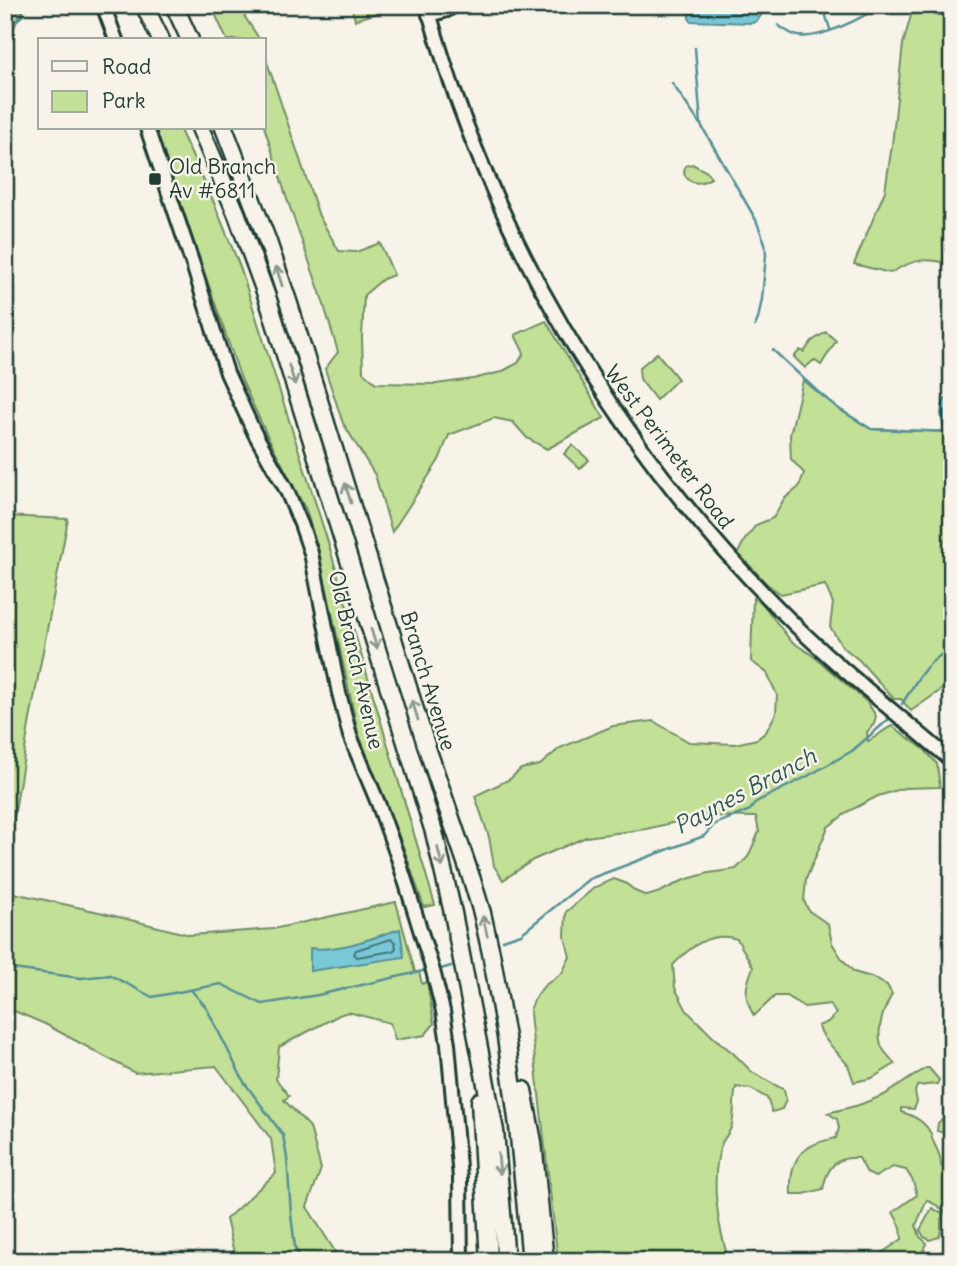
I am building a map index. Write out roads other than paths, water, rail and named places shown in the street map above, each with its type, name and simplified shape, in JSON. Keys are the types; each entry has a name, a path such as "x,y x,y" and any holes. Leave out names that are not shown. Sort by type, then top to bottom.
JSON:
{"highway":[{"path":"144,5 160,38"},
{"path":"174,5 189,38"},
{"name":"Branch Avenue","path":"201,130 237,215 268,300 434,832 451,902 495,1131 506,1261"},
{"name":"Branch Avenue","path":"226,130 289,304 426,745 472,880 491,953 504,1021 517,1115 531,1261"},
{"path":"491,953 509,1015 533,1142 545,1261"},
{"path":"474,1025 489,1261"}],"main road":[{"path":"103,5 115,38"},
{"path":"428,10 447,10 454,5"},
{"name":"West Perimeter Road","path":"428,10 466,123 502,210 574,348 624,425 671,488 779,610 952,761"},
{"name":"Old Branch Avenue","path":"147,130 227,373 254,432 286,489 305,535 350,736 399,861 436,980 448,1044 459,1166 461,1261"}],"water":[{"path":"693,10 762,10 762,14 752,23 691,21 689,18 689,13"},
{"path":"950,397 952,425 944,426 941,419 942,409 945,399"},
{"path":"400,929 404,957 310,971 310,948 344,946"}],"waterway":[{"path":"5,24 23,15 23,5"},
{"path":"824,5 830,29"},
{"path":"778,25 798,36 817,35 852,22 881,5"},
{"path":"695,48 701,125 756,220 765,243 762,299 755,326"},
{"path":"672,83 700,124"},
{"path":"773,350 839,409 871,429 952,432"},
{"name":"Paynes Branch","path":"902,704 928,666 952,648"},
{"name":"Paynes Branch","path":"503,940 521,934 589,879 704,836 715,824 750,810 756,802 852,751 889,719"},
{"name":"Paynes Branch","path":"441,969 451,966"},
{"name":"Paynes Branch","path":"5,968 81,978 110,975 152,997 221,984 262,1004 318,995 423,971"},
{"path":"191,990 206,1007 244,1082 283,1135 295,1248 302,1261"}],"place":[{"name":"Old Branch Av #6811","path":"155,179"}]}
